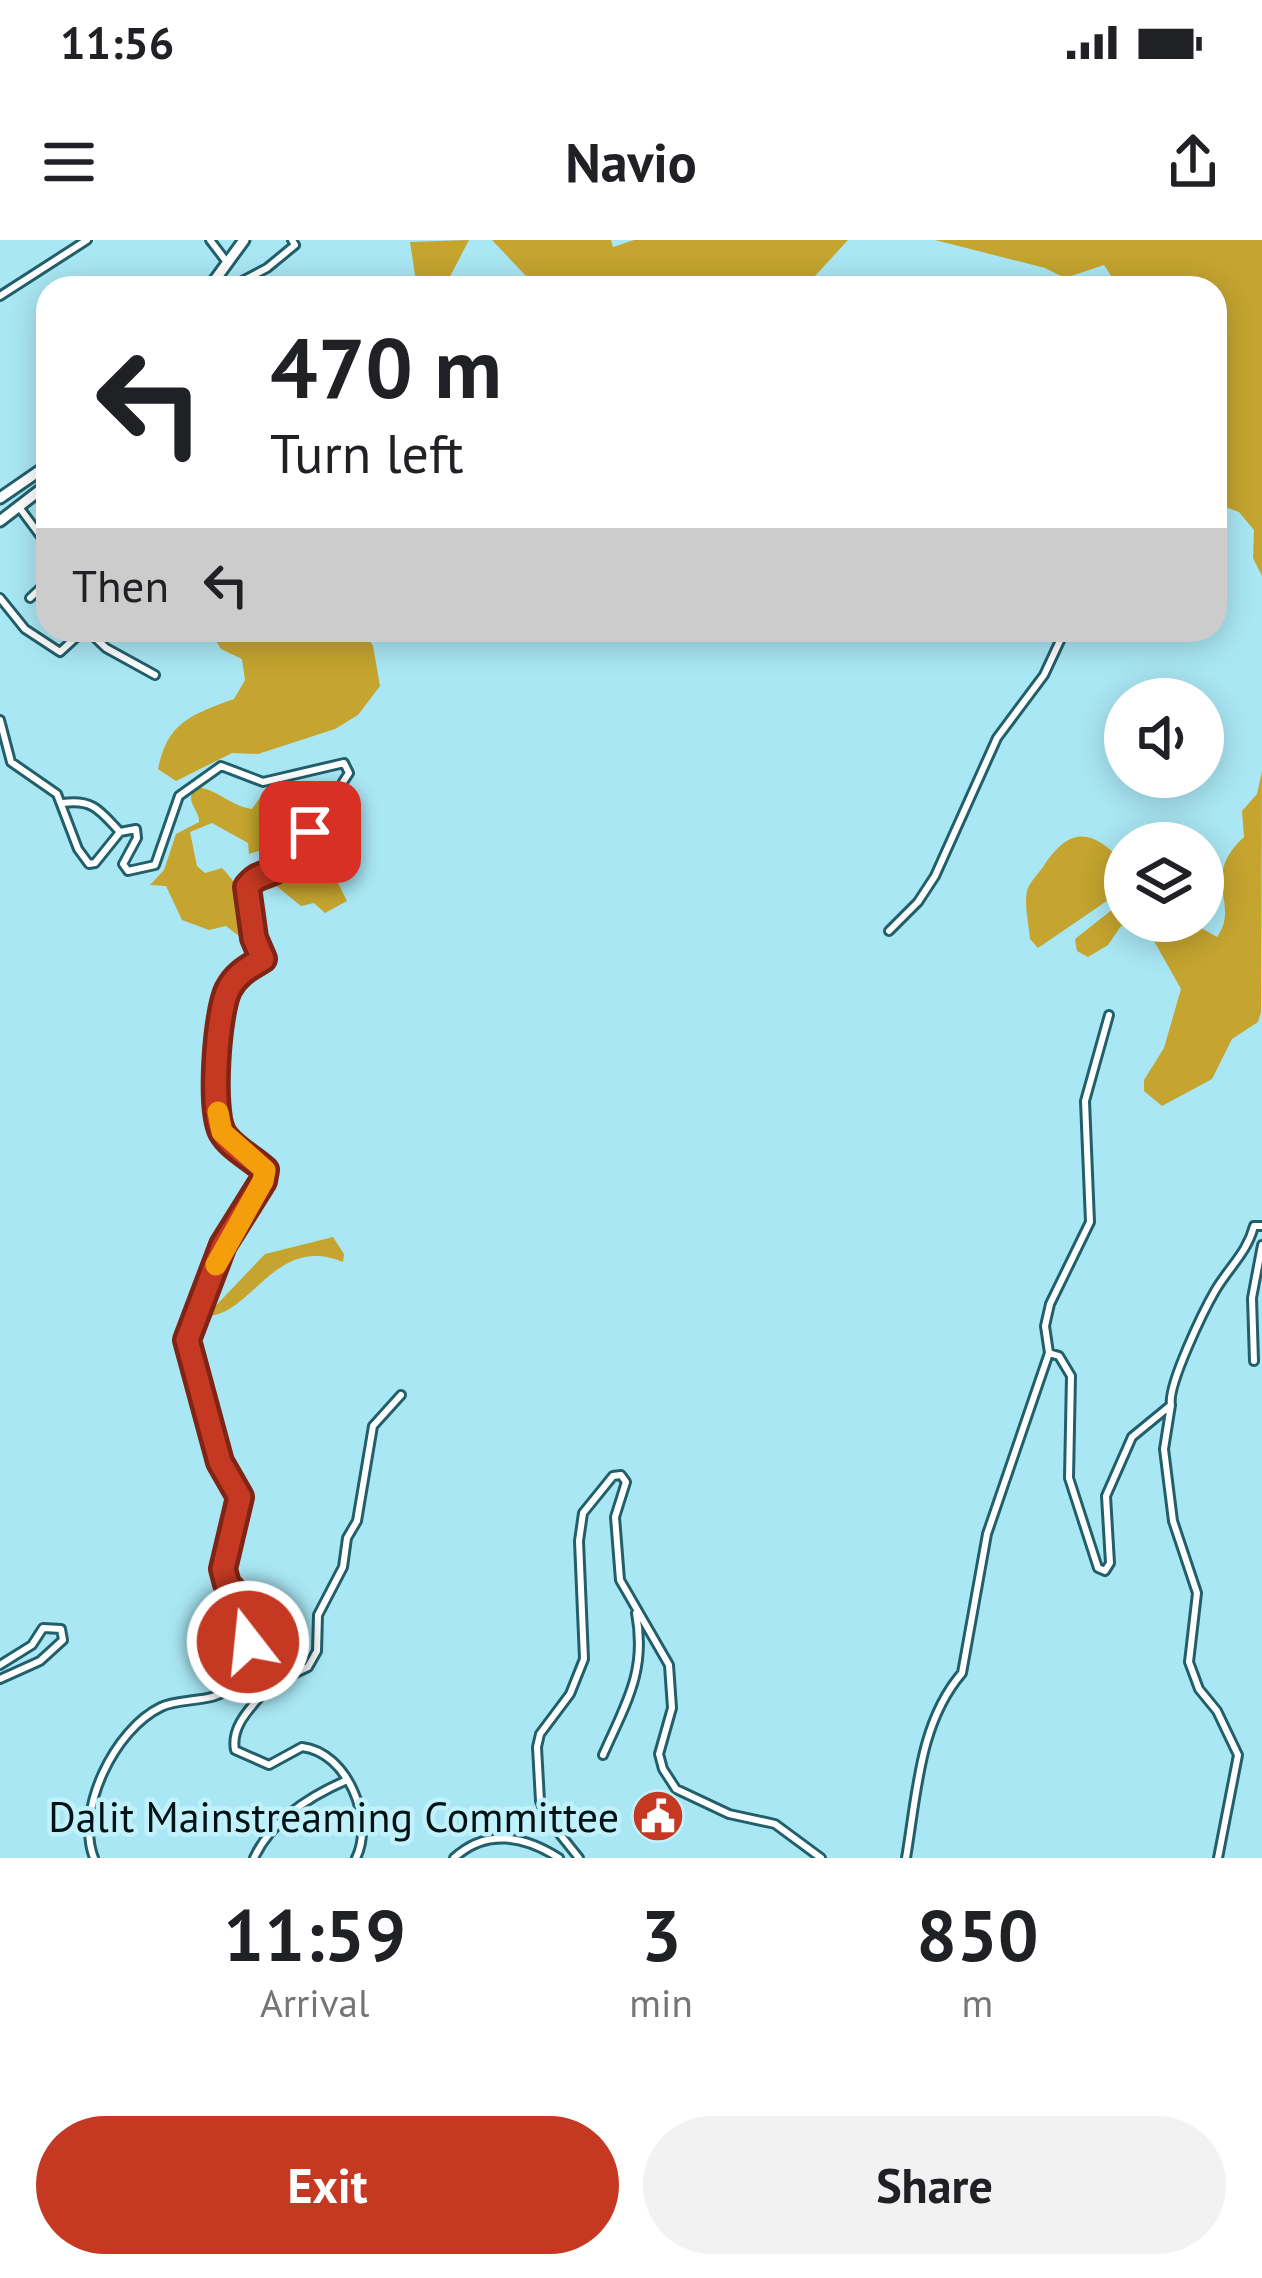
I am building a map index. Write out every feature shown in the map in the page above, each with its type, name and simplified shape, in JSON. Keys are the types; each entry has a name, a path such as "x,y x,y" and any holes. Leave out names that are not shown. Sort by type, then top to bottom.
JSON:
{"main road":[{"path":"218,276 244,240"},
{"path":"0,498 36,472"},
{"path":"0,521 36,494"}],"street":[{"path":"0,296 87,240"},
{"path":"210,240 228,262"},
{"path":"252,276 296,245 292,240"},
{"path":"19,507 36,530"},
{"path":"29,598 36,591"},
{"path":"0,598 36,636"},
{"path":"45,642 60,652 72,642"},
{"path":"99,642 155,675"},
{"path":"889,932 935,876 997,738 1044,675 1059,642"},
{"path":"0,720 11,762 20,772 43,780 63,803 78,849 89,864 95,863 120,832 136,829 137,838 123,864 128,871 154,865 179,796 221,766 263,782 344,763 349,773 296,856 276,871 255,877 247,887 254,938 263,959 238,974 222,1009 218,1098 222,1132 265,1170 263,1181 223,1245 187,1340 220,1462 240,1497 223,1569 227,1584 247,1605 248,1642 231,1687 219,1695 164,1705 124,1733 87,1826 94,1858"},
{"path":"63,803 85,800 100,808 120,832"},
{"path":"906,1858 932,1716 947,1688 962,1673 987,1534 1049,1353 1045,1327 1050,1304 1090,1222 1085,1101 1109,1015"},
{"path":"1218,1858 1238,1755 1217,1712 1198,1689 1189,1662 1197,1593 1173,1521 1164,1449 1171,1405 1168,1396 1178,1370 1217,1287 1248,1249 1254,1226 1262,1226"},
{"path":"1255,1361 1252,1298 1262,1246"},
{"path":"1049,1353 1059,1356 1071,1376 1069,1478 1098,1568 1105,1571 1110,1563 1106,1496 1132,1437 1171,1405"},
{"path":"356,1858 361,1848 358,1794 347,1780 311,1748 302,1747 269,1765 235,1750 232,1736 270,1685 308,1667 317,1652 318,1615 343,1567 347,1538 357,1521 373,1426 400,1395"},
{"path":"579,1858 547,1818 537,1747 540,1734 570,1694 584,1660 579,1540 584,1513 613,1476 621,1475 626,1482 615,1517 620,1580 669,1665 672,1708 659,1754 676,1789 730,1814 775,1824 821,1858"},
{"path":"603,1755 631,1698 643,1649 635,1610"},
{"path":"0,1664 32,1645 43,1628 62,1629 63,1640 40,1661 0,1679"},
{"path":"248,1642 270,1685"},
{"path":"254,1858 266,1833 318,1793 347,1780"},
{"path":"454,1858 470,1843 518,1838 560,1858"}],"shaded area":[{"path":"469,240 450,276 415,276 410,242"},
{"path":"492,240 611,240 613,247 634,240 848,240 815,276 526,276"},
{"path":"935,240 1262,240 1262,576 1253,558 1254,530 1239,512 1227,508 1227,276 1111,276 1104,265 1061,276"},
{"path":"217,642 371,642 380,686 358,715 335,729 258,754 232,753 176,781 158,769 167,741 193,716 234,699 245,680 242,659"},
{"path":"1262,771 1258,1022 1232,1039 1212,1079 1162,1106 1144,1091 1144,1080 1164,1048 1181,989 1155,942 1224,942 1224,865 1244,837 1242,811 1257,794"},
{"path":"287,784 291,794 291,821 261,832 262,838 281,844 249,854 248,843 212,823 190,832 197,866 205,873 222,868 239,891 249,935 244,940 226,926 209,930 182,920 166,886 150,885 164,870 176,834 199,822 191,797 196,787 252,809 264,792"},
{"path":"1073,838 1092,838 1102,844 1104,903 1038,948 1030,939 1026,909 1027,891 1034,879 1053,853"},
{"path":"308,847 322,856 318,864 328,868 338,856 346,863 337,881 347,901 325,913 314,903 301,906 274,884 255,886 294,867"},
{"path":"1104,916 1108,945 1088,957 1077,951 1075,939"},
{"path":"333,1237 344,1254 343,1262 319,1256 299,1258 266,1278 237,1304 206,1316 265,1254"}],"slow traffic":[{"path":"216,1265 265,1170 222,1132 218,1112"}],"place":[{"name":"Dalit Mainstreaming Committee","path":"658,1816"}],"route":[{"path":"248,1642 247,1605 227,1584 223,1569 240,1497 220,1462 187,1340 223,1245 263,1181 265,1170 222,1132 218,1116 222,1009 238,974 263,959 254,938 247,887 255,877 276,871 296,856 310,832"}]}
